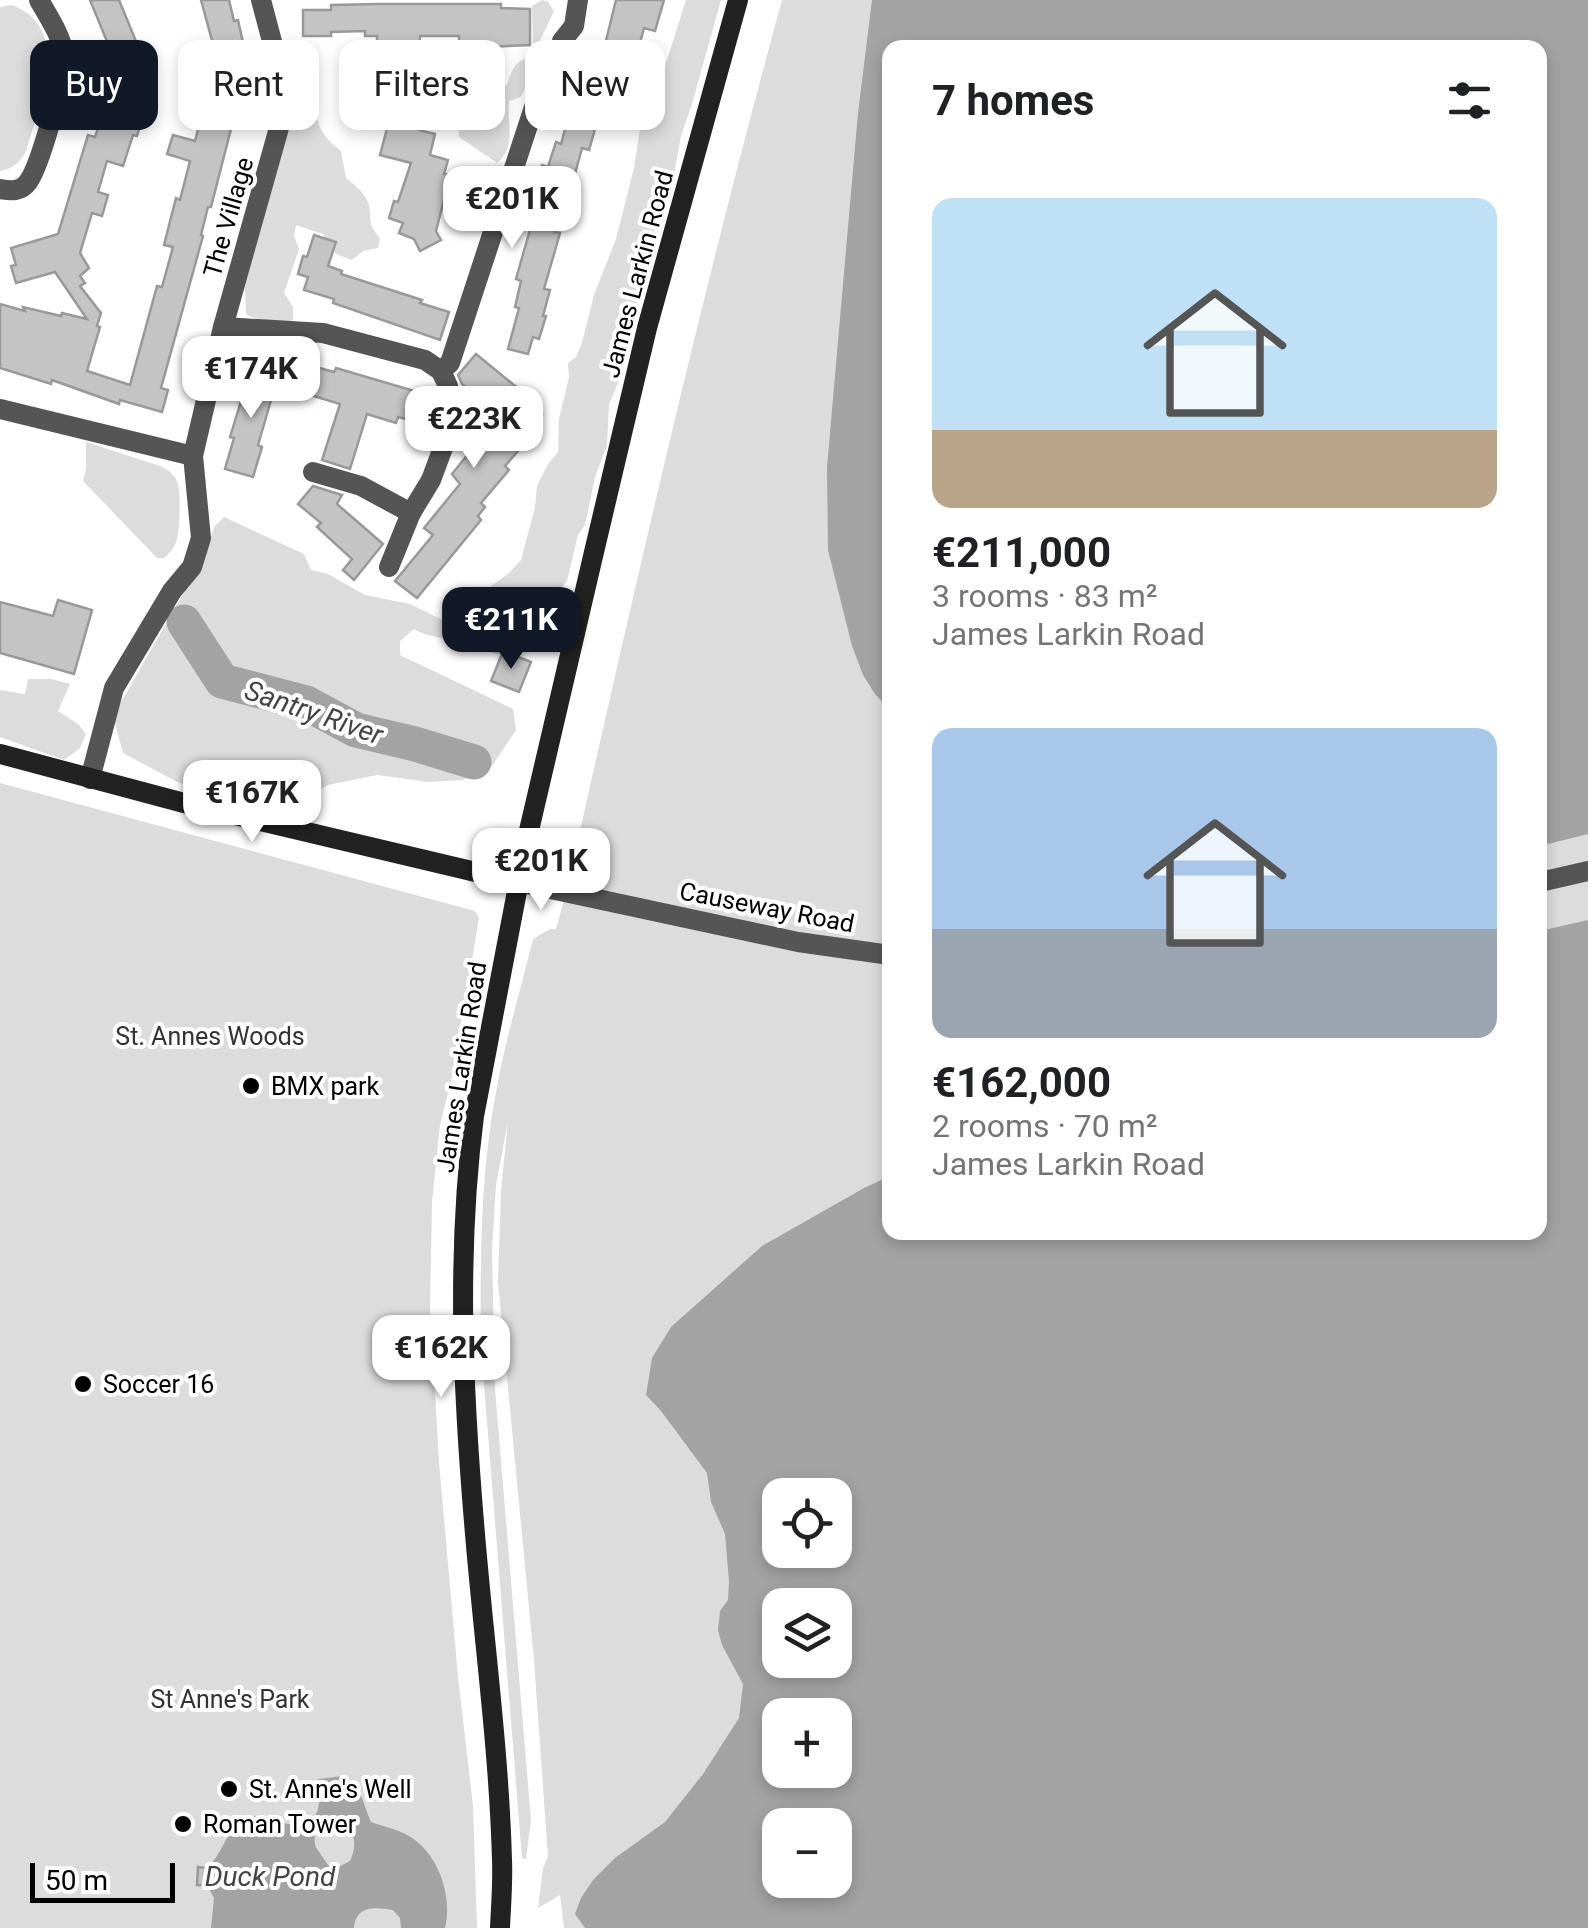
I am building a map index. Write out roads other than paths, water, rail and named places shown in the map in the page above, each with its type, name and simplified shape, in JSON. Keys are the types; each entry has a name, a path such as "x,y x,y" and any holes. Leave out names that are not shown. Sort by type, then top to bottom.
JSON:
{"main road":[{"name":"James Larkin Road","path":"500,1928 498,1789 463,1348 468,1161 518,882 647,328 738,0"},
{"path":"0,754 184,803 518,882"}],"street":[{"path":"0,189 18,190 27,184 42,147 63,70 64,52 39,0"},
{"name":"The Village","path":"90,779 114,688 172,591 192,567 201,538 193,456 223,328 284,110 283,83 261,0"},
{"path":"563,40 574,26 578,0"},
{"path":"441,371 450,363 526,130"},
{"path":"223,328 323,333 425,360 441,371 452,406 450,430 389,568"},
{"path":"0,409 193,456"},
{"path":"313,472 361,486 411,512"},
{"path":"1547,880 1588,870"},
{"name":"Causeway Road","path":"518,882 798,942 882,954"}],"water":[{"path":"872,0 1588,0 1588,834 1547,844 1547,40 882,40 882,701 863,675 852,646 828,550 827,467 858,113"},
{"path":"1588,920 1588,1928 585,1928 575,1914 593,1880 615,1858 665,1822 703,1774 739,1718 743,1684 718,1630 720,1611 728,1600 725,1534 711,1502 707,1473 646,1395 652,1358 671,1327 762,1246 882,1180 882,1240 1547,1240 1547,929"},
{"name":"Duck Pond","path":"342,1776 358,1791 371,1822 409,1836 428,1853 445,1889 445,1928 401,1928 400,1918 393,1910 380,1908 362,1911 354,1928 211,1928 214,1898 207,1885 214,1869 207,1868 233,1829 245,1819 257,1816 290,1824 308,1821 319,1805 314,1782","holes":["325,1819 346,1822 354,1841 350,1861 338,1867 328,1865 315,1846 314,1826"]}],"waterway":[{"name":"Santry River","path":"184,622 222,681 306,703 356,730 474,762"}],"place":[{"name":"BMX park","path":"251,1086"},
{"name":"Soccer 16","path":"83,1384"},
{"name":"St. Anne's Well","path":"229,1789"},
{"name":"Roman Tower","path":"183,1824"}],"park label":[{"name":"St. Annes Woods","path":"210,1036"},
{"name":"St Anne's Park","path":"230,1699"}]}
